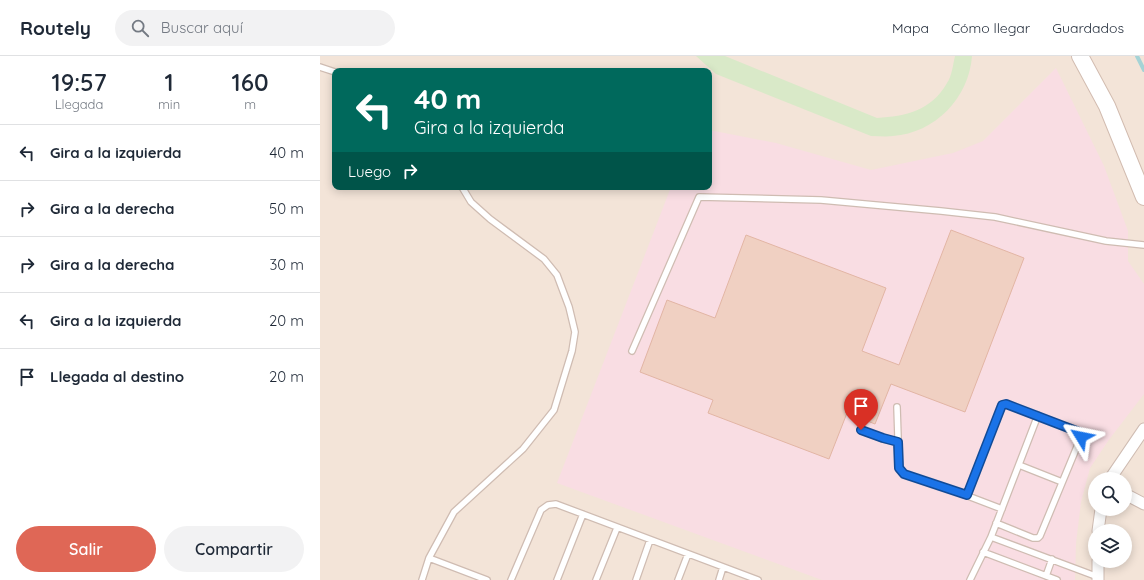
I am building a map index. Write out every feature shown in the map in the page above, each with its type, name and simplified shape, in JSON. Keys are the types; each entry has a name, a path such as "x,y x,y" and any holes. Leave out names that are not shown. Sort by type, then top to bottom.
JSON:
{"main road":[{"path":"1080,56 1107,106 1144,197"}],"street":[{"path":"1115,472 1144,429"},
{"path":"1132,498 1144,504"}],"lane":[{"path":"320,67 332,71"},
{"path":"422,580 429,558 454,512 523,449 554,410 572,351 575,332 569,307 557,275 544,259 471,202 464,190"},
{"path":"632,351 699,197 821,200 949,211 995,217 1106,241 1144,245"},
{"path":"967,495 1002,405 1006,404 1038,415 1081,434 1040,536 1038,538 996,523"},
{"path":"897,407 899,468 904,474 967,495 1002,509"},
{"path":"970,580 991,537 1038,415"},
{"path":"861,430 898,442"},
{"path":"1019,465 1062,482"},
{"path":"511,580 541,510 548,505 556,504 758,580"},
{"path":"557,580 582,514"},
{"path":"596,580 617,528"},
{"path":"991,537 1098,578"},
{"path":"636,580 650,540"},
{"path":"983,552 1057,580"},
{"path":"678,580 688,554"},
{"path":"429,558 487,580"},
{"path":"1046,576 1052,560"},
{"path":"718,580 723,568"}],"shaded area":[{"path":"320,56 1144,56 1144,580 320,580"},
{"path":"1056,68 1104,166 1128,231 1128,261 1144,284 1144,394 1108,441 1088,472 1081,502 1076,543 1075,580 822,580 557,483 670,190 712,190 712,131 776,143 871,170 953,153 983,141"}],"green space":[{"path":"696,56 725,56 877,118 898,116 925,106 941,92 949,80 955,56 972,56 964,86 957,99 947,111 923,128 893,136 871,136 716,74 712,70 712,68 709,68"}],"building":[{"path":"951,230 1024,258 965,412 891,384 875,424 847,413 829,459 708,413 713,400 640,372 667,300 715,318 746,235 886,288 862,351 899,365"}],"waterway":[{"path":"1137,56 1144,70"}],"route":[{"path":"861,430 898,442 899,468 904,474 967,495 1002,405 1006,404 1038,415 1079,432 1081,437"}]}
